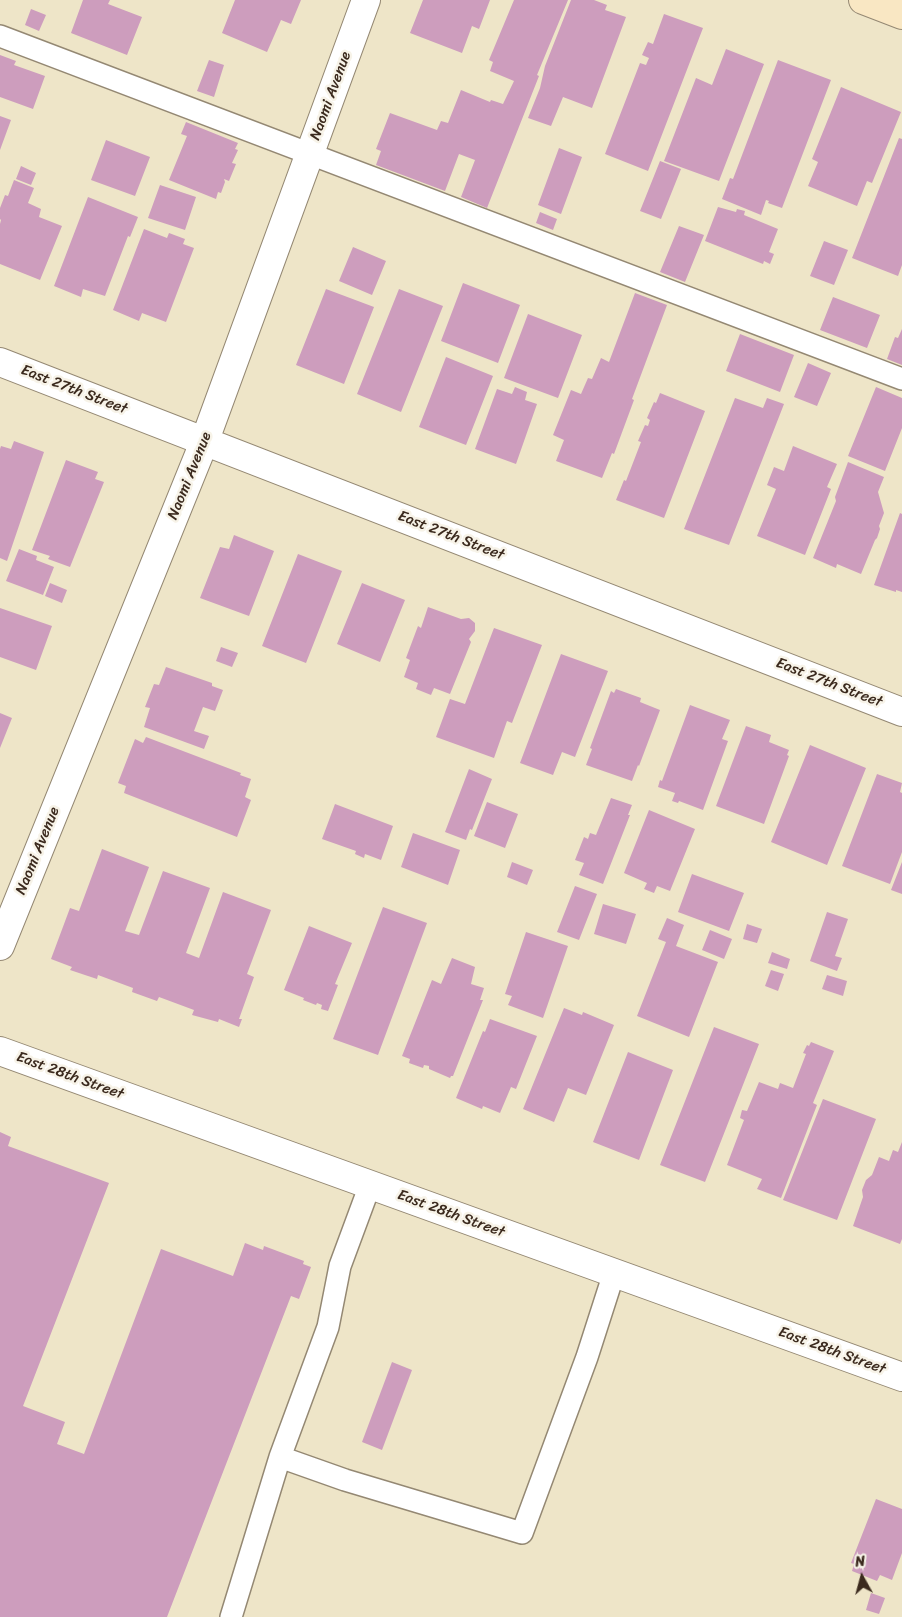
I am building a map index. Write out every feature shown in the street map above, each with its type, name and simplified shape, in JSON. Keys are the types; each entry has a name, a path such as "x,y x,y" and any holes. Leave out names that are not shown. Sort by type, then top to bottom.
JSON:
{"street":[{"name":"Naomi Avenue","path":"0,946 205,440 366,0"},
{"path":"863,0 902,15"},
{"name":"East 27th Street","path":"0,362 902,712"},
{"name":"East 28th Street","path":"0,1051 902,1377"}],"lane":[{"path":"0,36 902,379"},
{"path":"231,1617 280,1457 328,1327 340,1266 370,1185"},
{"path":"280,1457 345,1480 522,1533 588,1357 614,1273"}],"building":[{"path":"83,0 110,0 108,4 142,17 127,55 71,33"},
{"path":"235,0 301,0 291,24 281,20 267,52 222,33"},
{"path":"423,0 490,0 479,29 472,26 462,53 410,33"},
{"path":"514,0 568,0 537,75 539,76 487,208 461,197 475,160 459,154 445,191 376,165 381,151 376,149 390,113 437,130 441,121 448,123 461,90 490,102 491,100 503,104 514,81 490,71 493,62 489,60"},
{"path":"571,0 594,0 607,5 605,10 626,17 592,108 563,97 551,126 528,118 540,88 545,66"},
{"path":"31,9 46,15 39,31 25,25"},
{"path":"664,14 703,28 648,171 605,154 640,63 646,65 649,58 642,55 648,42 653,44"},
{"path":"726,49 764,64 719,181 664,161 696,78 712,85"},
{"path":"0,55 16,61 14,65 45,76 33,109 0,97"},
{"path":"209,60 224,65 214,97 197,91"},
{"path":"778,60 831,80 782,208 768,203 769,201 766,200 761,215 722,199 730,178 733,179"},
{"path":"841,87 901,112 872,183 867,181 857,206 808,186 818,162 812,159"},
{"path":"0,116 11,120 0,150"},
{"path":"186,122 238,143 235,149 238,150 232,163 236,164 229,181 224,179 225,182 221,193 218,192 216,199 169,180 187,136 181,134"},
{"path":"899,138 902,139 902,265 898,276 852,258"},
{"path":"106,140 150,157 135,196 91,180"},
{"path":"559,148 582,157 561,214 538,205"},
{"path":"660,161 681,169 661,219 640,211"},
{"path":"21,166 36,173 31,185 16,179"},
{"path":"14,180 34,188 28,203 41,209 39,217 62,226 40,280 0,264 0,208 5,195 8,196"},
{"path":"160,185 196,197 185,230 148,218"},
{"path":"88,197 138,217 130,237 128,236 105,296 83,289 81,297 54,286"},
{"path":"718,207 736,212 737,209 745,211 744,215 778,229 769,252 774,254 770,264 764,261 763,264 705,241"},
{"path":"540,212 557,219 553,230 536,223"},
{"path":"679,226 704,235 685,282 660,272"},
{"path":"144,229 167,238 169,233 185,239 183,244 194,248 166,322 142,313 139,321 113,310"},
{"path":"824,241 848,250 834,285 810,276"},
{"path":"353,247 386,261 372,295 339,281"},
{"path":"463,283 520,305 498,363 441,341"},
{"path":"326,289 374,307 344,384 296,365"},
{"path":"399,289 443,306 401,412 357,394"},
{"path":"635,293 667,305 614,454 612,453 602,478 556,461 564,440 553,435 571,390 581,394 588,378 592,379 601,358 609,362"},
{"path":"833,297 880,315 867,348 820,330"},
{"path":"528,314 582,335 558,398 504,378"},
{"path":"902,329 902,365 887,359 895,337 898,338"},
{"path":"740,334 794,355 780,392 726,371"},
{"path":"446,357 493,376 466,445 419,427"},
{"path":"808,363 831,373 817,406 794,397"},
{"path":"515,387 527,392 525,400 537,404 516,464 475,449 497,389 512,394"},
{"path":"876,387 902,398 902,428 885,471 848,456"},
{"path":"660,393 705,411 664,518 616,500 624,480 626,481 641,442 638,441 645,425 648,426 650,420 647,418"},
{"path":"735,398 763,408 767,398 784,404 729,545 684,529"},
{"path":"14,441 44,452 7,561 0,558 0,449 1,446 11,449"},
{"path":"793,446 837,464 827,487 831,489 805,555 757,536 776,489 767,485 774,467 784,471"},
{"path":"66,460 98,472 95,479 104,482 70,567 48,559 50,556 32,550"},
{"path":"848,462 884,477 878,492 884,513 877,538 861,574 837,564 836,568 813,558 836,501 835,497"},
{"path":"900,513 902,514 902,592 896,590 896,592 874,585"},
{"path":"234,535 274,551 249,616 200,598 220,547 229,549"},
{"path":"19,549 37,556 36,560 54,567 43,595 6,581"},
{"path":"298,554 342,571 306,663 262,646"},
{"path":"50,583 67,590 62,603 45,596"},
{"path":"362,583 405,600 380,662 337,644"},
{"path":"428,607 461,619 469,618 475,623 475,631 469,639 471,642 450,694 434,688 431,695 416,689 418,683 404,677 410,660 406,658 418,626 421,628"},
{"path":"0,608 52,626 36,670 0,657"},
{"path":"494,628 542,645 512,723 507,721 494,758 436,737 450,699 465,704"},
{"path":"221,647 238,653 232,667 216,661"},
{"path":"561,654 608,671 575,757 562,752 553,775 520,763"},
{"path":"166,667 212,683 212,686 223,690 215,711 203,707 194,731 209,736 204,749 144,727 150,708 145,707 154,684 159,685"},
{"path":"616,689 641,698 640,702 660,710 632,781 586,765 592,749 590,748 611,691 614,693"},
{"path":"690,705 730,720 722,739 728,741 703,810 679,801 678,803 672,801 675,793 658,787 660,780 662,781"},
{"path":"0,713 12,718 0,748"},
{"path":"746,726 771,735 769,742 789,750 787,755 789,756 764,824 716,806"},
{"path":"146,737 241,773 240,775 251,779 245,797 251,800 237,837 124,793 126,786 118,783 135,739 143,743"},
{"path":"810,745 866,768 827,865 771,842"},
{"path":"469,769 492,779 472,830 470,829 466,840 445,832"},
{"path":"877,774 902,783 900,792 902,793 902,852 890,884 842,866"},
{"path":"611,798 632,805 628,815 630,815 603,884 579,875 584,863 575,860 584,837 588,839 590,833 596,835"},
{"path":"487,802 518,814 505,848 474,836"},
{"path":"335,804 393,826 381,860 365,854 364,858 355,854 356,851 322,839"},
{"path":"649,810 695,829 670,891 657,886 654,893 644,889 647,883 624,873"},
{"path":"413,833 460,850 448,885 401,867"},
{"path":"102,849 149,867 125,931 139,935 163,871 210,888 186,953 199,958 223,892 271,910 247,974 254,977 239,1019 242,1019 239,1027 219,1019 218,1022 192,1015 194,1010 159,997 157,1001 132,992 133,988 98,975 97,979 70,970 72,967 51,959 70,908 79,911"},
{"path":"512,862 533,870 527,885 507,877"},
{"path":"902,862 902,894 891,890"},
{"path":"692,874 744,893 729,931 678,912"},
{"path":"575,886 597,894 579,940 557,932"},
{"path":"603,904 636,914 626,944 594,934"},
{"path":"383,907 427,923 378,1055 333,1039"},
{"path":"827,912 848,919 835,956 842,958 837,971 810,961"},
{"path":"667,918 684,925 676,946 718,962 689,1037 637,1016 666,942 658,939"},
{"path":"747,924 762,929 757,943 743,939"},
{"path":"309,926 352,943 335,984 338,985 328,1011 321,1009 322,1005 317,1003 316,1005 303,1000 304,998 284,990"},
{"path":"710,930 732,939 724,959 702,950"},
{"path":"526,932 568,946 543,1018 508,1005 512,996 505,994"},
{"path":"772,952 790,959 787,969 768,963"},
{"path":"452,958 475,967 471,984 484,988 480,1000 483,1000 453,1076 450,1078 429,1069 429,1066 424,1065 423,1068 409,1063 410,1059 402,1056 432,980 441,984"},
{"path":"771,970 784,974 778,991 765,986"},
{"path":"827,975 847,981 843,996 822,989"},
{"path":"564,1008 582,1015 583,1012 614,1025 586,1095 568,1088 554,1122 523,1109"},
{"path":"490,1019 537,1036 516,1089 511,1087 500,1113 483,1106 482,1109 456,1098 483,1031 485,1032"},
{"path":"714,1027 759,1044 705,1182 660,1165"},
{"path":"811,1042 834,1051 813,1103 817,1105 781,1198 757,1189 762,1179 727,1165 744,1120 740,1118 742,1110 747,1111 759,1082 778,1089 780,1083 793,1088 806,1054 803,1053"},
{"path":"628,1052 673,1070 639,1160 593,1142"},
{"path":"823,1099 876,1119 837,1220 783,1200"},
{"path":"0,1132 11,1137 8,1146 109,1183 23,1406 65,1422 57,1444 84,1454 161,1249 233,1276 245,1243 263,1250 264,1246 304,1261 303,1264 311,1267 299,1299 291,1296 167,1617 0,1617"},
{"path":"902,1142 902,1239 900,1244 853,1226 863,1197 862,1190 866,1180 872,1175 879,1157 889,1161 893,1150 898,1152"},
{"path":"392,1362 412,1370 382,1450 362,1442"},
{"path":"876,1499 902,1509 902,1553 892,1580 880,1575 877,1581 852,1571 854,1564 851,1563"},
{"path":"871,1593 885,1598 879,1614 866,1610"}]}
